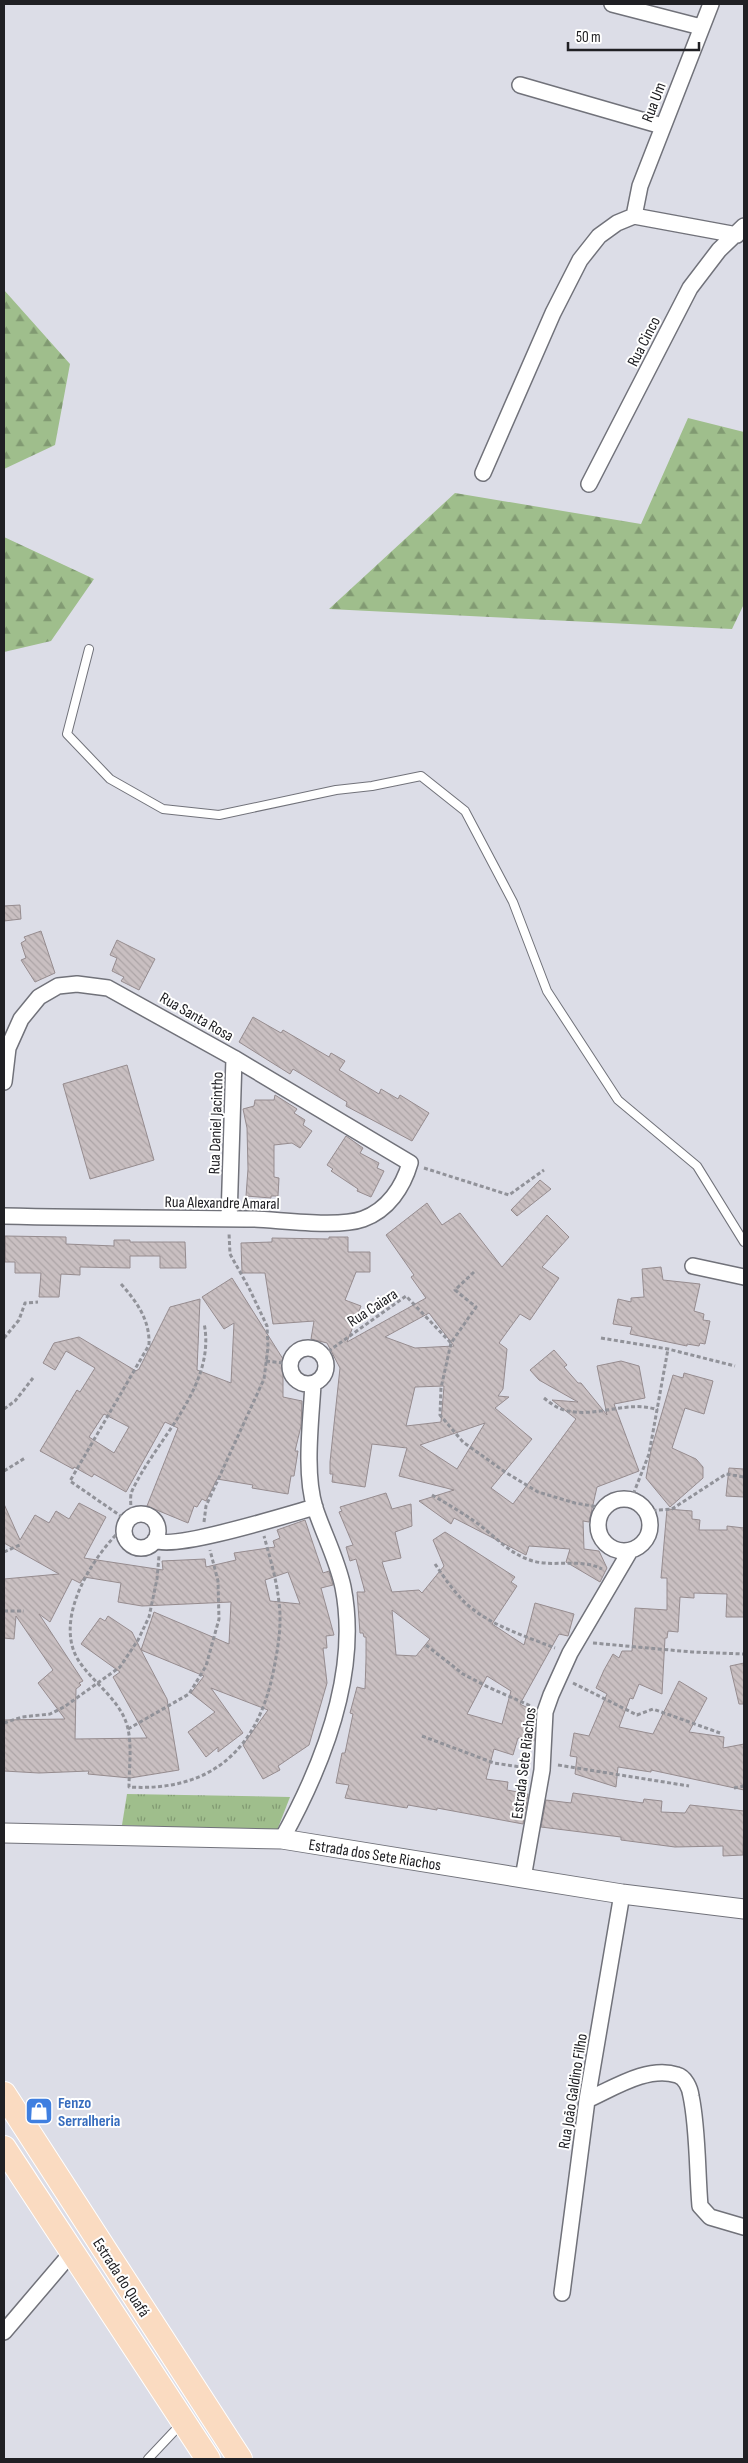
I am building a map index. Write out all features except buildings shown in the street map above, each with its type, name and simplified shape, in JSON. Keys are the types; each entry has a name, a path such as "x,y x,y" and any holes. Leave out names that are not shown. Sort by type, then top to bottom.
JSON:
{"main road":[{"name":"Estrada do Quafá","path":"4,2094 240,2459"},
{"name":"Estrada do Quafá","path":"4,2148 208,2459"}],"street":[{"path":"612,4 701,27"},
{"name":"Rua Um","path":"634,216 640,186 711,4"},
{"path":"520,85 662,126"},
{"path":"483,472 553,313 580,260 599,236 617,223 634,216 740,231"},
{"name":"Rua Cinco","path":"589,484 690,288 719,250 740,231"},
{"name":"Rua Santa Rosa","path":"4,1082 8,1048 20,1020 39,997 58,986 77,984 108,988 234,1058 410,1163"},
{"name":"Rua Daniel Jacintho","path":"229,1219 234,1058"},
{"name":"Rua Alexandre Amaral","path":"4,1216 229,1219 345,1223 363,1219 384,1206 397,1192 405,1179 410,1163"},
{"path":"693,1266 744,1276"},
{"path":"306,1348 318,1351 323,1355 327,1366 323,1378 307,1385 296,1380 290,1370 290,1364 295,1353 306,1348"},
{"path":"282,1839 301,1805 321,1757 341,1692 346,1634 343,1588 331,1546 315,1507 310,1461 313,1384"},
{"path":"620,1499 631,1500 637,1502 646,1511 651,1524 649,1534 645,1542 630,1551 612,1549 600,1538 598,1521 604,1508 620,1499"},
{"path":"157,1541 158,1529 153,1519 142,1515 128,1522 126,1537 137,1548 147,1547 157,1541 177,1542 206,1536 315,1507"},
{"name":"Estrada Sete Riachos","path":"523,1878 542,1766 546,1712 559,1676 574,1647 630,1551"},
{"name":"Estrada dos Sete Riachos","path":"4,1833 282,1839 622,1894 744,1909"},
{"name":"Rua João Galdino Filho","path":"562,2294 586,2100 622,1894"},
{"path":"721,1907 744,1918"},
{"path":"586,2100 643,2076 676,2074 682,2078 691,2095 700,2206 710,2217 744,2227"},
{"path":"4,2332 73,2251"}],"lane":[{"path":"89,649 67,734 110,779 162,809 218,815 336,790 372,786 421,776 465,811 513,902 547,991 618,1100 697,1166 744,1242"},
{"path":"148,2459 183,2422"}],"path":[{"path":"410,1163 508,1195 544,1170"},
{"path":"128,1729 189,1694 206,1666 219,1619 218,1581 203,1519 206,1506 251,1412 264,1379 268,1347 267,1326 230,1254 229,1219"},
{"path":"474,1272 455,1290 476,1307 451,1343 440,1388 440,1415 463,1442 505,1472 538,1492 575,1503 604,1508"},
{"path":"121,1284 142,1312 149,1336 149,1345 70,1481 128,1522"},
{"name":"Rua Caiara","path":"323,1355 406,1296 451,1343"},
{"path":"4,1338 19,1320 25,1303 38,1302"},
{"path":"204,1323 207,1336 203,1362 197,1382 182,1411 130,1493 128,1522 107,1545 89,1572 72,1610 70,1623 71,1642 78,1658 114,1702 128,1729 129,1787 146,1788 194,1781 213,1772 243,1745 258,1718 271,1681 278,1647 280,1605 260,1521"},
{"path":"601,1338 668,1349 735,1366"},
{"path":"631,1500 649,1454 668,1349"},
{"path":"266,1361 290,1364"},
{"path":"4,1409 15,1401 33,1378"},
{"path":"544,1398 565,1410 592,1413 637,1406 647,1406 658,1410"},
{"path":"4,1472 25,1458"},
{"path":"646,1511 672,1509 726,1474 744,1477"},
{"path":"432,1495 475,1522 514,1554 537,1563 584,1563 616,1576"},
{"path":"4,1723 22,1717 50,1714 64,1707 120,1667 138,1640 150,1617 158,1579 157,1541"},
{"path":"4,1552 22,1544"},
{"path":"435,1564 458,1596 475,1611 511,1631 574,1647 744,1654"},
{"path":"4,1611 24,1611"},
{"path":"426,1645 471,1678 546,1712"},
{"path":"559,1676 636,1715 653,1710 720,1733"},
{"path":"422,1736 494,1763 542,1766 689,1786"},
{"path":"734,1788 744,1786"}],"green space":[{"path":"4,290 70,364 55,445 4,469"},
{"path":"688,418 744,432 744,604 732,629 329,609 455,493 641,524"},
{"path":"4,537 94,579 51,641 4,652"},
{"path":"127,1794 290,1797 276,1833 122,1825"}],"place":[{"name":"Fenzo Serralheria","path":"39,2111"}]}
